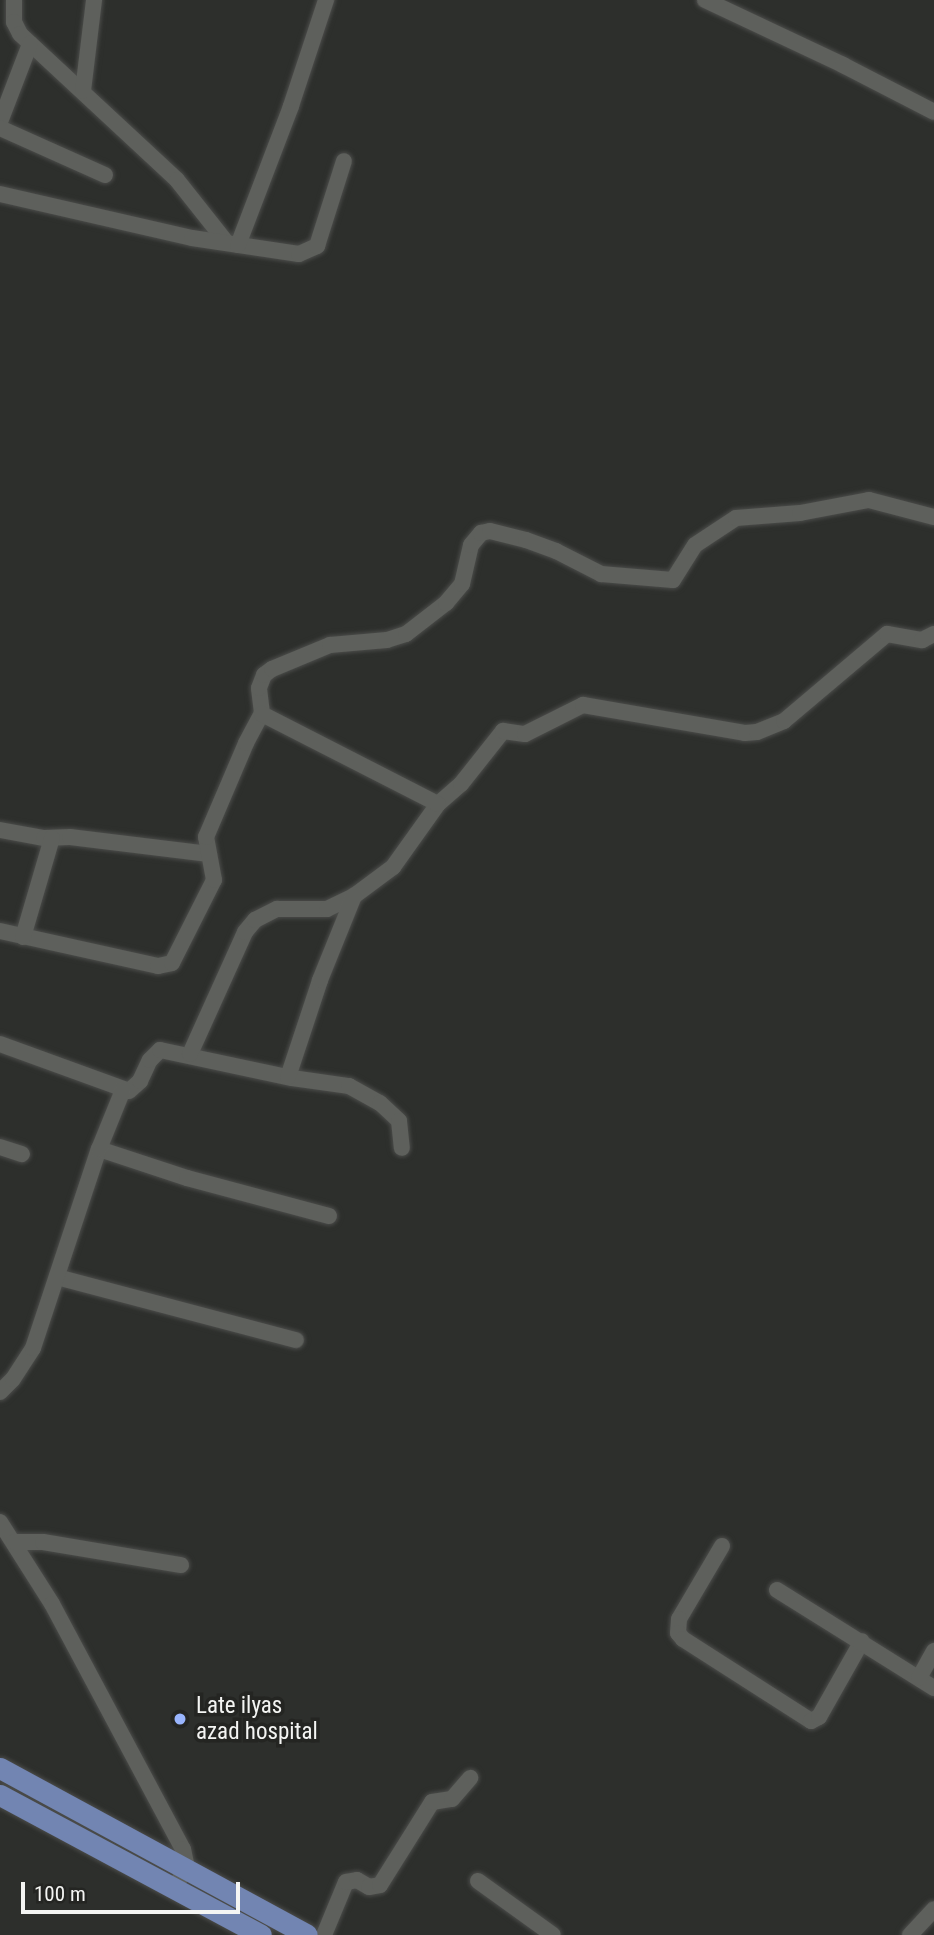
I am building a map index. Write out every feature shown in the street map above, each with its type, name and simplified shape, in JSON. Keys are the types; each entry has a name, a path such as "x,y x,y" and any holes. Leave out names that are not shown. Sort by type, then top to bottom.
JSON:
{"main road":[{"path":"0,1768 307,1935"},
{"path":"0,1795 261,1935"}],"street":[{"path":"15,0 15,29 177,180 232,244"},
{"path":"83,91 94,0"},
{"path":"232,244 291,106 326,0"},
{"path":"705,0 843,65 934,112"},
{"path":"0,122 30,44"},
{"path":"0,128 105,175"},
{"path":"0,194 232,244 299,254 317,246 344,161"},
{"path":"0,932 158,966 172,963 214,880 206,837 246,743 262,714 260,682 272,668 340,643 397,638 446,603 462,584 471,545 481,533 491,531 526,540 556,551 582,567 601,574 673,580 695,545 736,519 800,513 869,500 934,517"},
{"path":"190,1054 245,932 254,920 277,909 320,911 354,896 393,867 438,804 461,784 503,731 525,734 583,705 745,733 757,732 784,720 887,634 922,640 934,634"},
{"path":"262,714 438,804"},
{"path":"0,830 209,854"},
{"path":"23,937 52,838"},
{"path":"288,1077 320,980 354,896"},
{"path":"0,1044 123,1090 134,1088 160,1049 363,1091 399,1121 401,1148"},
{"path":"0,1392 13,1379 33,1348 99,1149 123,1090"},
{"path":"0,1147 22,1154"},
{"path":"99,1149 187,1178 329,1216"},
{"path":"57,1277 296,1340"},
{"path":"0,1522 52,1604 183,1849 187,1868 174,1887"},
{"path":"14,1542 43,1542 181,1565"},
{"path":"722,1546 679,1619 678,1633 683,1639 811,1721 819,1717 862,1641"},
{"path":"777,1590 934,1688"},
{"path":"919,1678 934,1651"},
{"path":"324,1935 345,1882 357,1880 369,1888 380,1885 432,1801 452,1799 470,1779"},
{"path":"478,1881 554,1935"},
{"path":"910,1935 934,1909"}],"place":[{"name":"Late ilyas azad hospital","path":"180,1719"}]}
